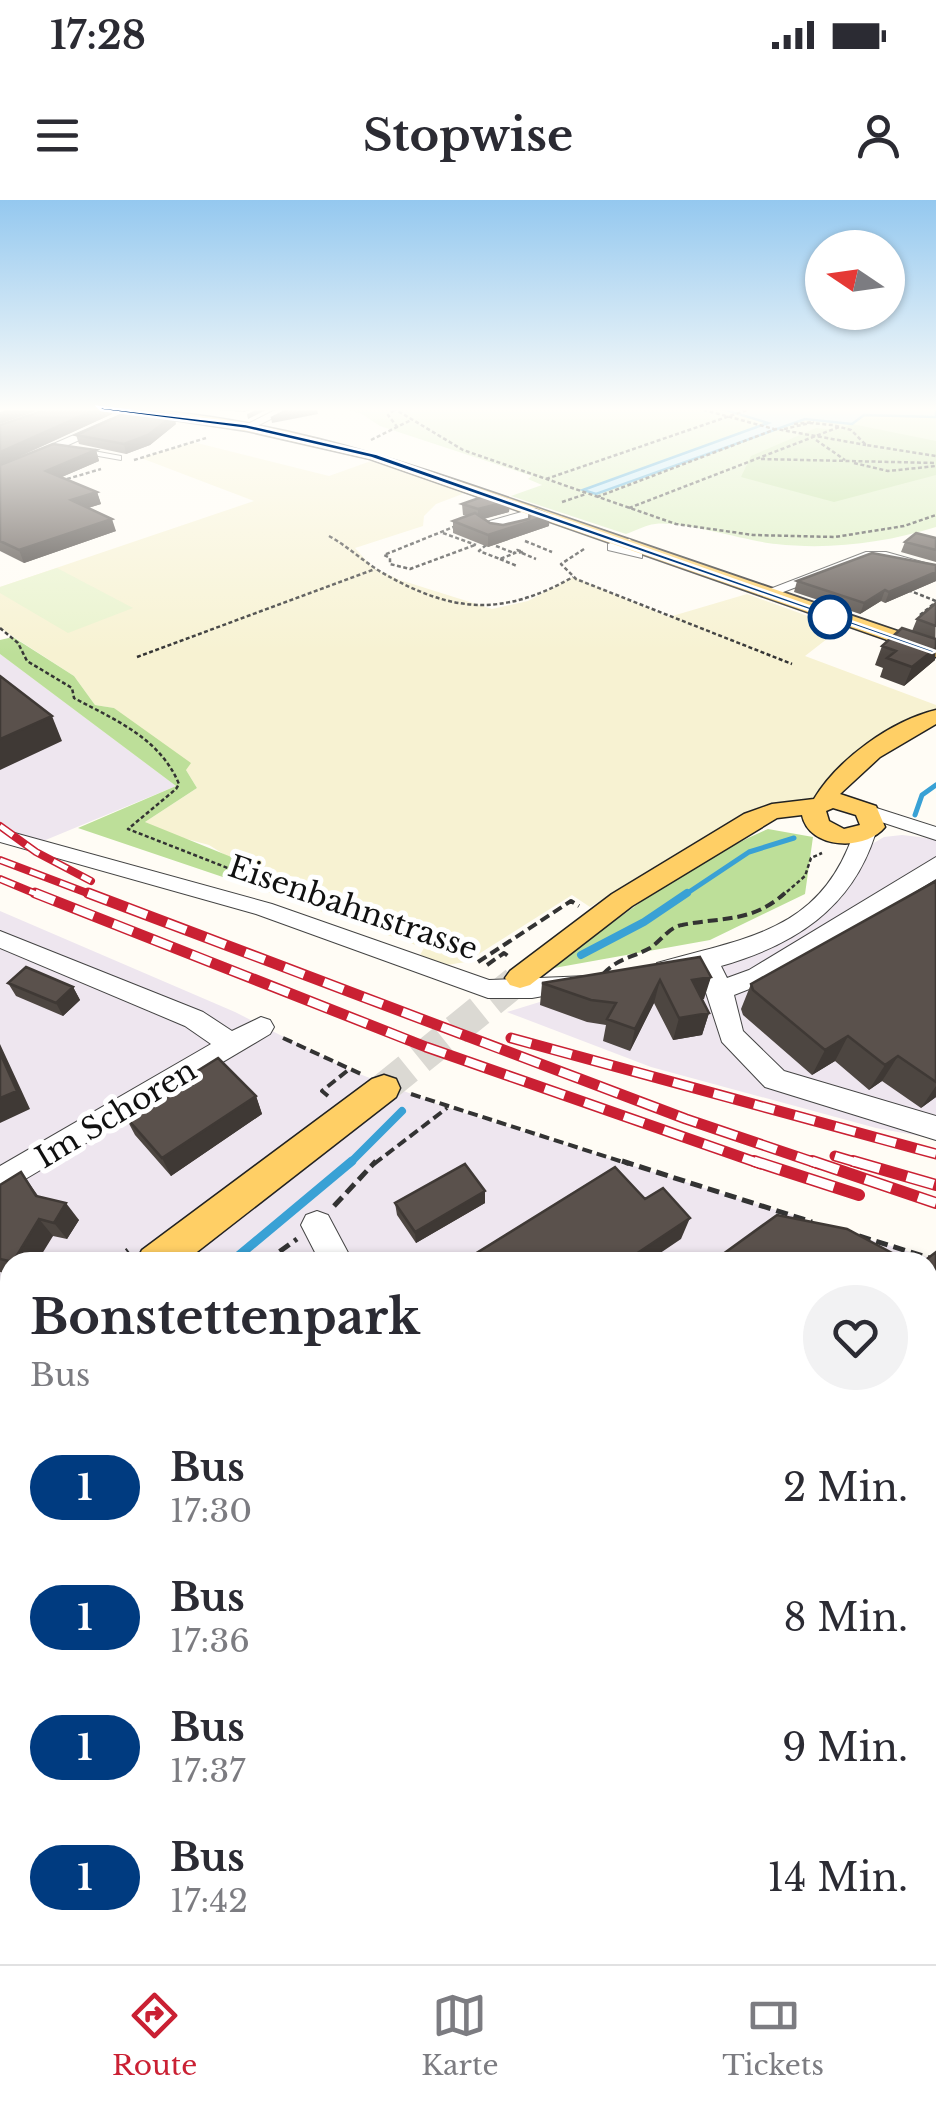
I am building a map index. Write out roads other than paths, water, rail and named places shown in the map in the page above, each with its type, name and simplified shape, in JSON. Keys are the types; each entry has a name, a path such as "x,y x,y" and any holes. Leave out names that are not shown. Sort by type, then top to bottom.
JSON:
{"main road":[{"path":"472,490 625,548 936,650"},
{"path":"823,823 833,783 901,734 936,716"},
{"path":"520,978 636,890 753,819 823,823 843,836 864,820 848,788 851,772"},
{"path":"169,1252 383,1084"}],"street":[{"path":"516,519 522,524 504,531 486,524 502,517 516,519 536,512"},
{"path":"766,594 854,558 904,550"},
{"path":"879,556 936,570"},
{"path":"649,971 706,961 791,928 823,904 853,868 864,820 930,833"},
{"path":"823,823 840,852 842,878"},
{"name":"Eisenbahnstrasse","path":"0,835 264,909 488,989 532,989 599,979"},
{"path":"720,991 758,976 930,873 936,864"},
{"name":"Im Schoren","path":"0,940 194,1019 231,1044"},
{"path":"706,961 720,991 731,1035 775,1078 936,1128"},
{"name":"Im Schoren","path":"0,1181 260,1027"},
{"path":"318,1224 332,1252"}],"waterway":[{"path":"915,815 922,795 936,785"},
{"path":"683,896 749,852 794,838"},
{"path":"581,955 644,922 687,893"},
{"path":"352,1161 402,1111"},
{"path":"243,1252 352,1161"},
{"path":"349,1164 352,1161"}],"tunnel":[{"path":"384,1088 520,978"}],"railway":[{"path":"0,826 36,852 91,881"},
{"path":"0,860 95,896"},
{"path":"0,879 41,896"},
{"path":"35,893 426,1047 761,1164"},
{"path":"88,893 686,1119 819,1164"},
{"path":"511,1038 936,1154"},
{"path":"835,1156 862,1164"},
{"path":"754,1161 859,1195"},
{"path":"812,1161 936,1203"},
{"path":"853,1161 936,1185"}]}
